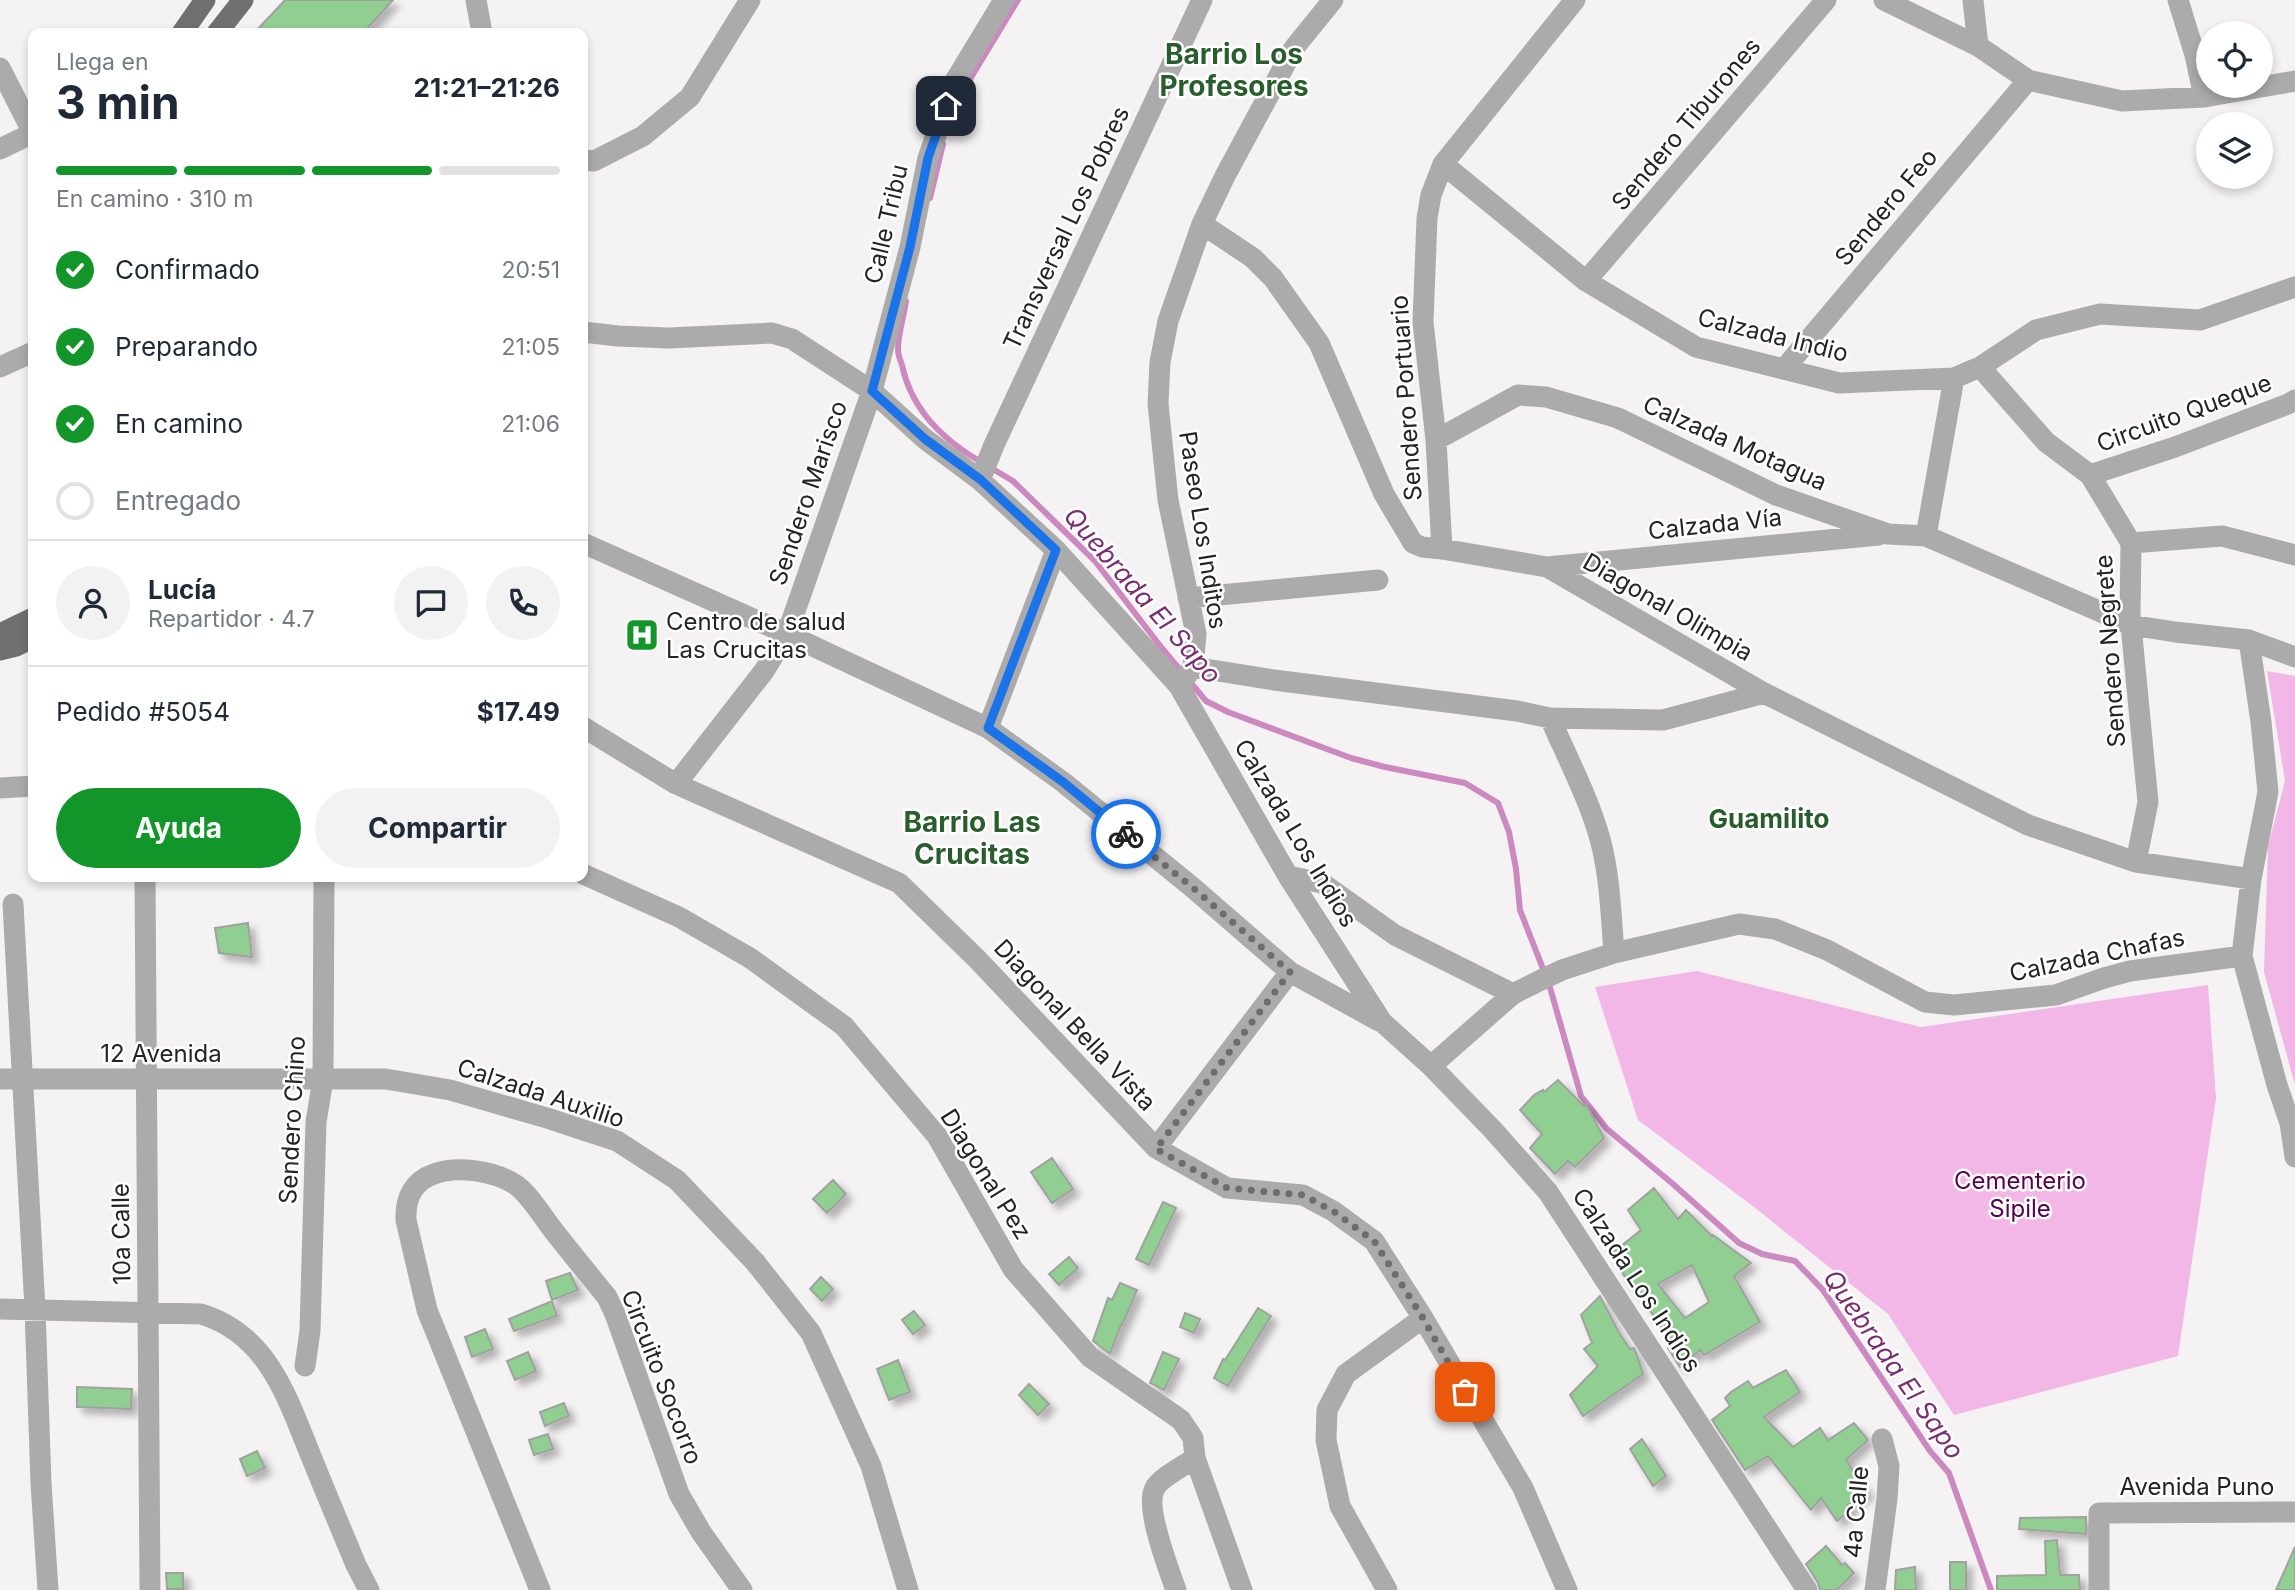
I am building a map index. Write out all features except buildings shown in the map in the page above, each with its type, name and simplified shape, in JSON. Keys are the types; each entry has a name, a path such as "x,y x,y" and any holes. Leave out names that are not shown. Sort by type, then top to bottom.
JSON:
{"main road":[{"path":"185,28 205,0"},
{"path":"221,28 243,0"},
{"path":"0,634 28,620"},
{"path":"0,650 28,640"}],"street":[{"path":"476,0 481,28"},
{"path":"588,160 594,161 643,136 690,97 750,0"},
{"name":"Calle Tribu","path":"872,391 910,247 928,158 955,80 1004,0"},
{"name":"Transversal Los Pobres","path":"983,475 994,445 1202,0"},
{"name":"Paseo Los Inditos","path":"1193,667 1196,634 1168,500 1158,404 1160,362 1168,321 1202,224 1225,176 1294,48 1332,0"},
{"name":"Sendero Portuario","path":"1442,549 1436,440 1423,323 1427,218 1431,195 1443,164 1575,0"},
{"name":"Sendero Tiburones","path":"1586,281 1826,0"},
{"path":"1884,0 1978,46 2028,80 2122,101 2196,97"},
{"path":"1973,0 1978,46"},
{"path":"2178,0 2196,60"},
{"path":"0,68 28,123"},
{"name":"Sendero Feo","path":"1784,369 2028,80"},
{"path":"2273,85 2295,81"},
{"path":"0,149 28,135"},
{"name":"Calzada Indio","path":"1443,164 1586,281 1696,347 1839,383 1954,378 1980,367 2036,330 2100,314 2200,320 2295,286"},
{"name":"Diagonal Olimpia","path":"1202,224 1254,258 1273,278 1320,342 1384,494 1413,543 1422,547 1547,567 1764,693 2028,825 2136,862 2251,878"},
{"name":"Calzada Los Indios","path":"588,333 669,338 772,332 792,339 872,391 925,439 983,475 1056,550 1179,686 1288,876 1382,1023 1432,1066 1548,1192 1807,1590"},
{"path":"0,366 28,354"},
{"name":"Sendero Negrete","path":"1980,367 2046,442 2090,475 2131,543 2131,625 2148,802 2136,862"},
{"path":"1926,536 1954,378"},
{"name":"Sendero Marisco","path":"676,784 764,671 787,634 872,391"},
{"name":"Calzada Motagua","path":"1436,440 1518,395 1546,397 1618,418 1776,495 1888,534 1926,536 2131,625 2249,640 2295,657"},
{"name":"Circuito Queque","path":"2090,475 2175,447 2295,400"},
{"name":"Calzada Vía","path":"1547,567 1888,534"},
{"path":"2131,543 2222,536 2295,555"},
{"path":"588,545 988,728 1063,782 1171,869 1290,972 1382,1023"},
{"path":"988,728 1056,550"},
{"path":"1188,598 1378,580"},
{"path":"2249,640 2261,722 2267,792 2251,878 2242,956 2263,1038 2290,1123 2295,1157"},
{"path":"1179,686 1193,667 1517,711 1550,719 1663,720 1764,693"},
{"path":"1550,719 1600,839 1614,953"},
{"name":"Diagonal Bella Vista","path":"588,730 676,784 899,883 977,960 1156,1149 1227,1188 1303,1195 1333,1211 1374,1241 1423,1318 1523,1488 1567,1590"},
{"path":"0,788 28,786"},
{"name":"Diagonal Pez","path":"588,876 679,917 750,958 844,1026 937,1136 1013,1269 1090,1357 1181,1420 1193,1437 1195,1458 1242,1590"},
{"path":"1288,876 1322,883 1395,935 1513,993"},
{"name":"10a Calle","path":"145,882 150,1590"},
{"name":"Sendero Chino","path":"305,1366 310,1331 316,1122 323,1079 324,882"},
{"path":"13,904 48,1590"},
{"name":"Calzada Chafas","path":"1432,1066 1513,993 1562,970 1614,953 1739,924 1775,929 1827,950 1925,1002 1954,1005 2056,995 2130,971 2242,956"},
{"path":"1156,1149 1290,972"},
{"name":"12 Avenida","path":"0,1079 323,1079"},
{"name":"Calzada Auxilio","path":"323,1079 386,1079 450,1090 617,1141 677,1180 755,1262 810,1333 871,1466 908,1590"},
{"name":"Circuito Socorro","path":"540,1590 428,1310 406,1220 405,1208 409,1195 417,1184 438,1172 461,1168 481,1171 516,1185 607,1297 679,1494 701,1532 742,1590"},
{"path":"0,1309 201,1314 218,1319 240,1332 280,1381 356,1565 369,1590"},
{"path":"1387,1590 1340,1506 1326,1440 1327,1410 1346,1374 1423,1318"},
{"name":"4a Calle","path":"1875,1590 1889,1466 1882,1438"},
{"path":"1176,1590 1155,1525 1152,1494 1155,1486 1195,1458"},
{"name":"Avenida Puno","path":"2099,1590 2099,1513 2295,1512"}],"green space":[{"path":"2267,671 2295,676 2295,1085 2264,972 2268,846 2285,781"},
{"name":"Cementerio Sipile","path":"1697,971 1921,1027 2208,985 2216,1098 2178,1356 1954,1415 1888,1314 1754,1207 1638,1120 1595,987"}],"waterway":[{"name":"Quebrada El Sapo","path":"961,94 1018,0"},
{"name":"Quebrada El Sapo","path":"930,198 943,144"},
{"name":"Quebrada El Sapo","path":"906,301 898,351 906,381 931,422 954,444 981,462"},
{"name":"Quebrada El Sapo","path":"991,468 1013,481 1095,561 1206,701 1228,712 1351,758 1465,783 1498,803 1509,832 1520,910 1549,984 1581,1096 1607,1129 1739,1243 1762,1254 1795,1261 1823,1290 1930,1451 1949,1473 1991,1590"}],"way so far":[{"path":"1126,834 1290,972 1156,1149 1227,1188 1303,1195 1333,1211 1374,1241 1423,1318 1465,1392"}],"place":[{"name":"Centro de salud Las Crucitas","path":"642,635"}],"district":[{"name":"Barrio Los Profesores","path":"1234,70"},
{"name":"Guamilito","path":"1769,818"},
{"name":"Barrio Las Crucitas","path":"972,838"}],"route":[{"path":"946,106 928,158 910,247 872,391 925,439 981,480 1056,550 988,728 1063,782 1126,834"}]}
